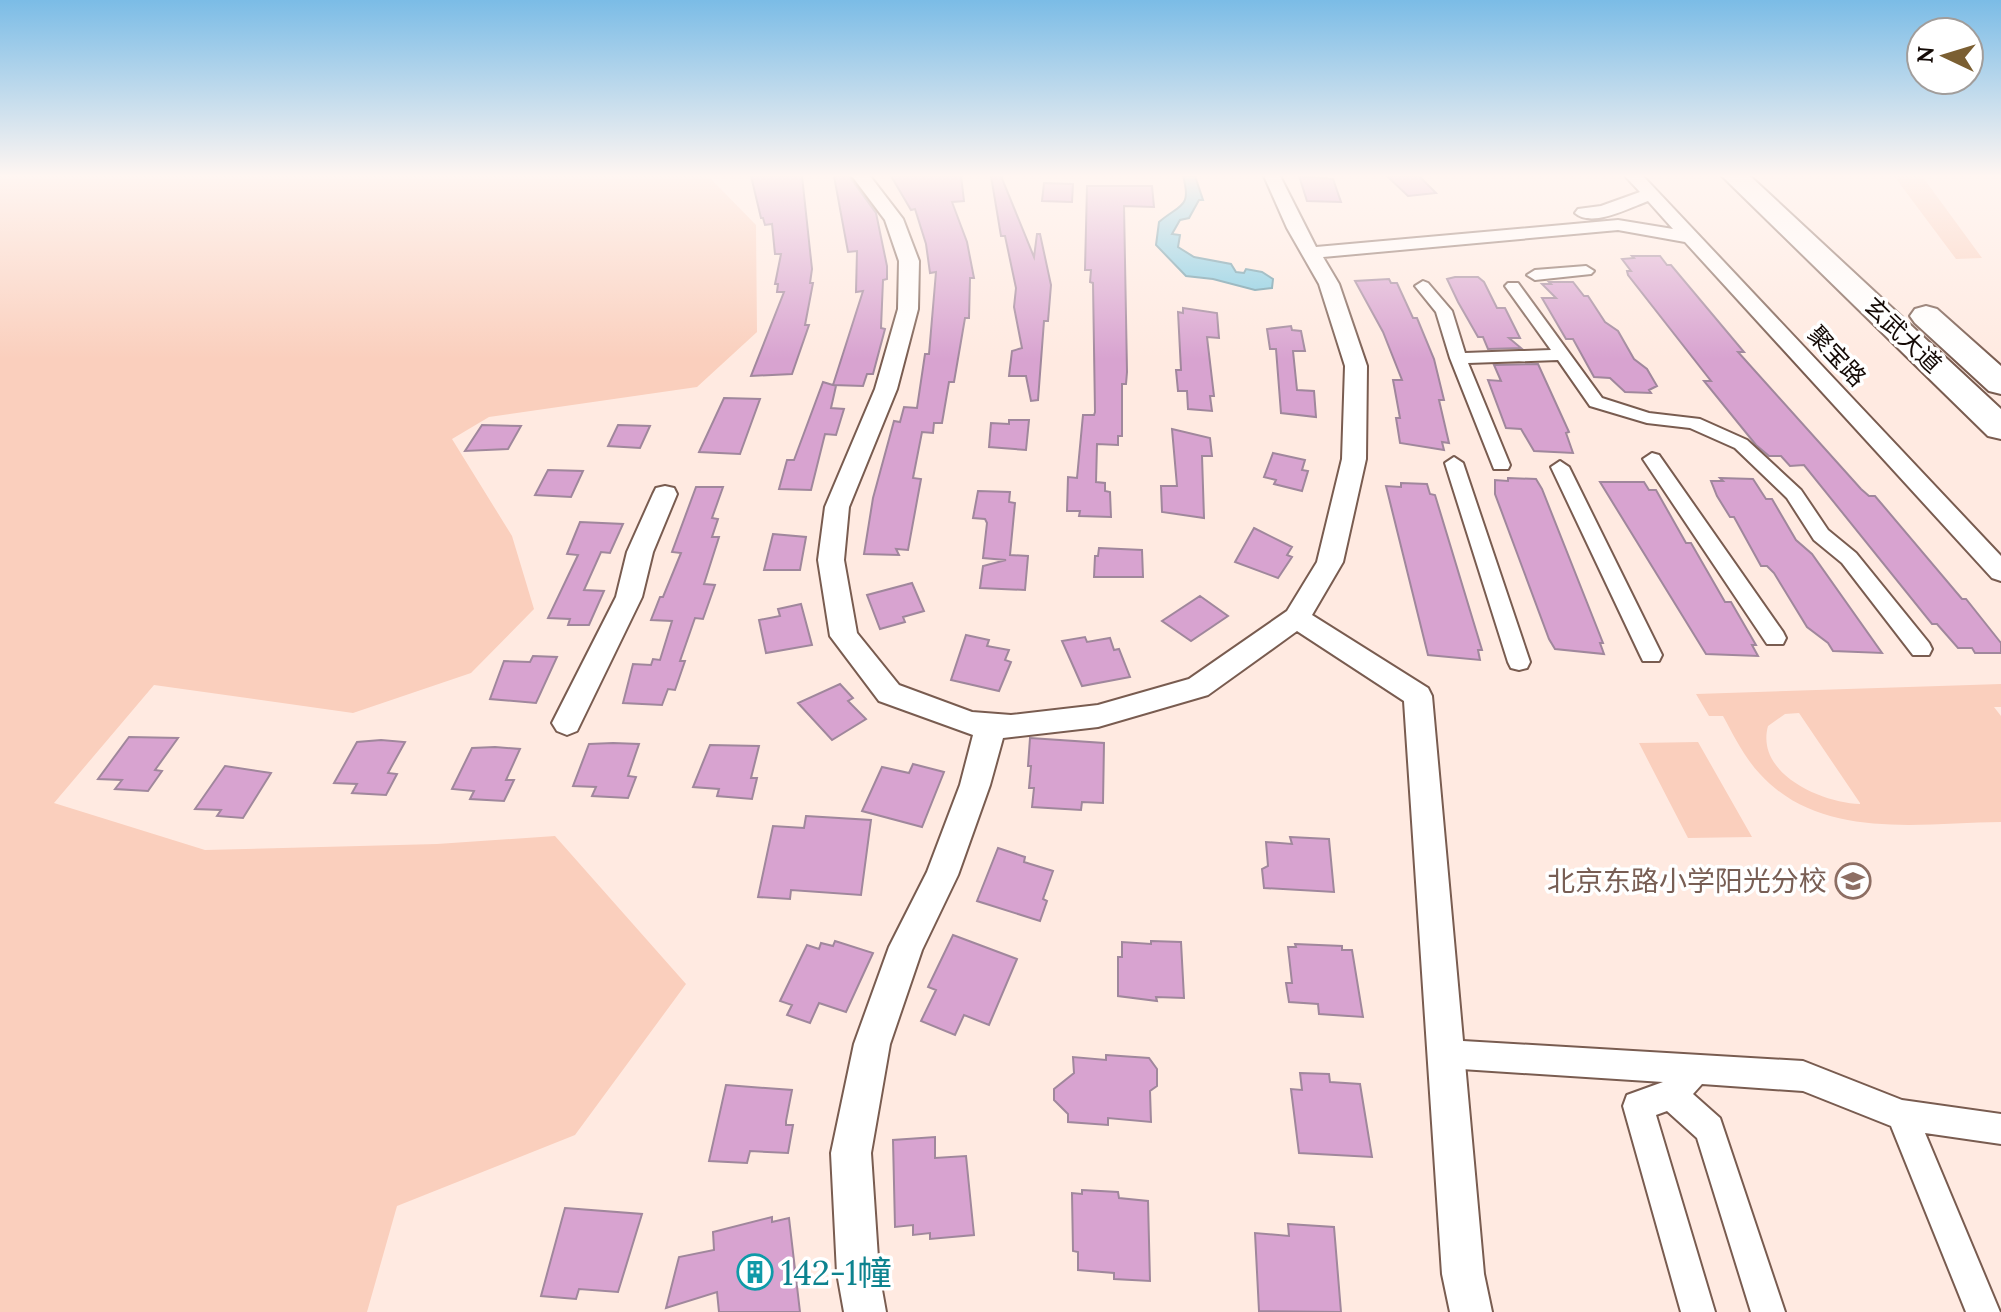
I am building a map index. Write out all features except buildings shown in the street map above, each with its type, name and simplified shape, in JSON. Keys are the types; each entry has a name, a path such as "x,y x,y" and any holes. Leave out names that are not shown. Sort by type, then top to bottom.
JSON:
{"highway":[{"name":"玄武大道","path":"1800,237 2001,428"},
{"name":"玄武大道","path":"1838,237 2001,384"}],"street":[{"path":"901,237 909,261 908,302 886,389 837,507 831,560 844,636 889,693 970,723 1011,727 1098,716 1198,687 1297,618 1330,562 1354,459 1356,366 1329,284 1302,237"},
{"path":"1306,246 1381,237"},
{"path":"1306,246 1436,237"},
{"path":"1688,237 1692,238"},
{"name":"聚宝路","path":"1692,238 2001,572"},
{"path":"1535,275 1586,271"},
{"path":"1423,286 1444,311 1458,358 1501,465"},
{"path":"1513,286 1596,402 1647,418 1694,423 1741,444 1794,494 1821,535 1849,558 1921,649"},
{"path":"1458,358 1562,355"},
{"path":"1652,459 1775,638"},
{"path":"1454,463 1519,662"},
{"path":"1560,467 1651,655"},
{"path":"567,723 629,597 640,552 665,494"},
{"path":"1297,618 1418,696 1463,1274 1471,1312"},
{"path":"865,1312 858,1273 851,1153 872,1044 906,947 942,875 975,785 991,725"},
{"path":"1446,1054 1803,1076 1902,1115 2001,1129"},
{"path":"1697,1069 1671,1095 1638,1106 1698,1312"},
{"path":"1671,1095 1709,1129 1768,1312"},
{"path":"1902,1115 1983,1312"}],"shaded area":[{"path":"0,237 756,237 757,332 697,387 489,417 452,439 512,536 534,609 471,673 353,713 154,685 54,803 205,850 437,844 555,836 686,984 575,1135 397,1206 367,1312 0,1312"},
{"path":"1940,237 1967,237 1982,258 1956,259"},
{"path":"2001,684 2001,707 1994,707 2001,716 2001,822 1873,824 1812,810 1785,795 1760,774 1723,716 1709,716 1696,694","holes":["1799,713 1860,804 1811,792 1781,772 1767,743 1768,726 1785,714"]},
{"path":"1698,742 1752,837 1688,838 1639,743"}],"water":[{"path":"1157,237 1180,237 1178,247 1194,257 1231,264 1236,272 1244,273 1246,269 1262,272 1273,279 1272,288 1255,290 1213,279 1186,276 1156,245"}],"place":[{"name":"北京东路小学阳光分校","path":"1853,881"},
{"name":"142-1幢","path":"755,1272"}]}
